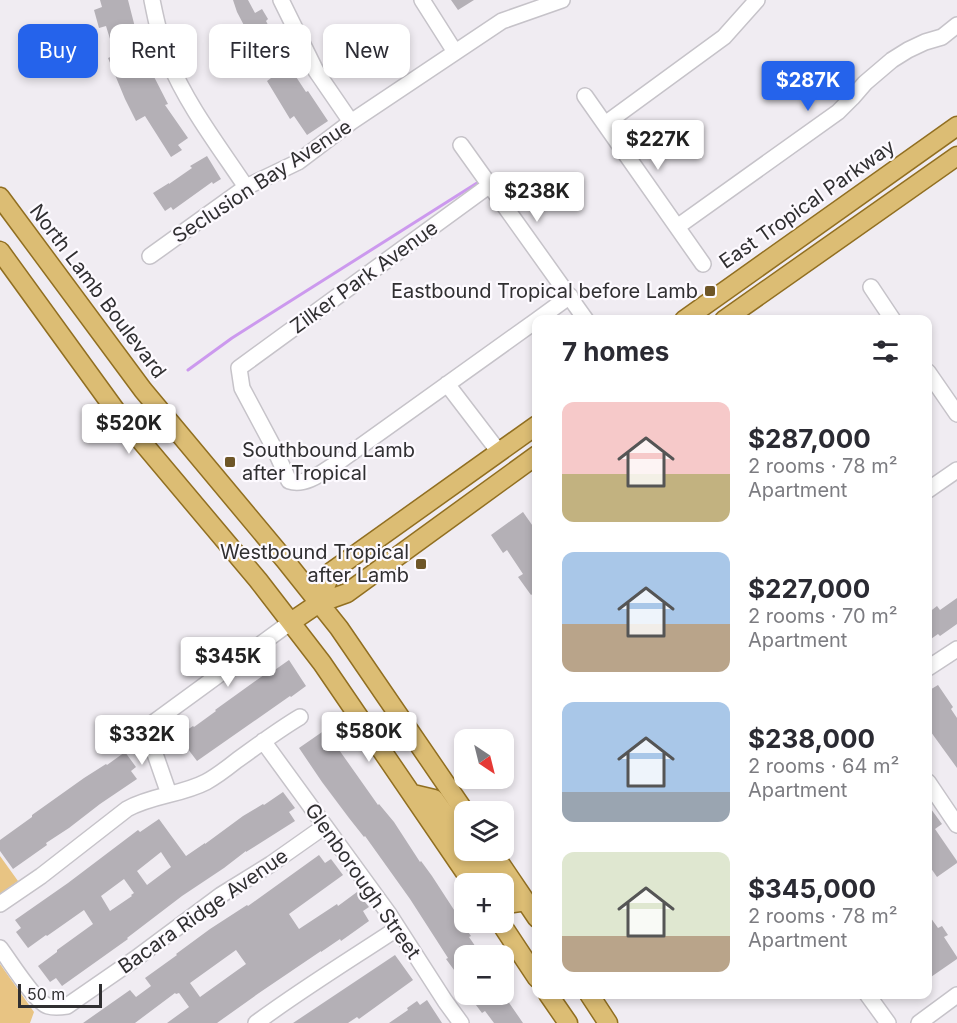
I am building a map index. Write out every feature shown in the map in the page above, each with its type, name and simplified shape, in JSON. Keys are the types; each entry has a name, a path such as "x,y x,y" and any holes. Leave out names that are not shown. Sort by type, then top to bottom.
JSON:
{"main road":[{"name":"East Tropical Parkway","path":"691,315 957,126"},
{"path":"731,315 957,156"},
{"name":"North Lamb Boulevard","path":"5,204 143,390 284,559 345,637 457,801"},
{"path":"2,255 117,411 258,580 322,663 466,873"},
{"path":"319,603 331,573 532,429"},
{"path":"291,622 319,603 347,593 532,459"},
{"path":"413,794 434,799 454,827"},
{"path":"499,861 532,911"},
{"path":"514,903 526,902"},
{"path":"507,933 532,970"},
{"path":"551,999 568,1023"},
{"path":"592,999 608,1023"}],"street":[{"path":"152,0 164,49 185,95 246,187"},
{"path":"281,0 316,71 351,122"},
{"path":"422,0 455,52"},
{"name":"Seclusion Bay Avenue","path":"150,256 246,187 298,162 351,122 502,21 562,0"},
{"path":"604,124 724,37 742,6 757,0"},
{"path":"677,226 838,112 865,83 892,60 908,50 942,36 957,25"},
{"path":"585,96 703,264"},
{"path":"461,145 583,315"},
{"name":"Zilker Park Avenue","path":"447,384 317,476 295,483 289,481 242,388 238,368 490,186"},
{"path":"871,287 889,315"},
{"path":"544,315 570,296"},
{"path":"499,452 447,384 532,324"},
{"path":"932,378 957,414"},
{"path":"932,487 957,470"},
{"path":"169,794 146,728 291,622"},
{"path":"932,665 957,649"},
{"path":"0,904 41,876 138,802 192,788 205,782 300,717"},
{"name":"Glenborough Street","path":"263,741 398,928 461,1023"},
{"path":"932,788 957,825"},
{"name":"Bacara Ridge Avenue","path":"0,948 38,1000 49,1006 67,1006 205,907 325,826"},
{"path":"256,1023 308,986 398,928"},
{"path":"919,1023 957,995"},
{"path":"871,999 888,1023"}],"shaded area":[{"path":"0,856 18,881 0,894"},
{"path":"0,964 34,1012 30,1023 0,1023"}],"building":[{"path":"100,0 128,0 134,24 110,24 110,39 106,26 99,28 94,10 102,7"},
{"path":"233,0 248,0 255,13 262,9 268,19 266,21 268,24 243,24"},
{"path":"451,0 474,0 458,10"},
{"path":"116,78 155,78 168,104 165,105 188,138 178,145 182,150 171,157 145,116 136,121"},
{"path":"271,78 297,78 328,121 307,135 294,116 290,119 267,81"},
{"path":"207,156 221,179 213,184 212,182 173,210 171,207 165,211 153,193"},
{"path":"523,512 532,525 532,594 518,577 523,574 507,550 503,553 491,535"},
{"path":"957,598 957,624 940,636 938,634 932,638 932,610 937,606 940,610"},
{"path":"289,660 306,686 197,761 178,736 194,727 268,672 269,674"},
{"path":"938,685 953,707 951,709 957,718 957,768 932,734 932,689"},
{"path":"325,730 432,876 454,910 454,933 469,933 474,945 454,945 454,970 410,899 299,748"},
{"path":"125,752 136,767 131,771 137,779 13,869 0,851 0,840 84,778"},
{"path":"283,792 295,808 289,812 295,821 246,851 182,896 128,939 62,986 56,978 50,982 38,966 93,924 84,910 28,948 16,932 21,928 15,920 138,830 140,832 159,819 186,856 243,816","holes":["161,852 171,867 147,885 137,871","124,879 134,893 110,911 101,896"]},
{"path":"932,810 942,824 935,829 957,861 937,877 932,870"},
{"path":"319,855 325,863 331,859 343,875 289,914 299,929 357,892 369,907 363,911 369,921 341,941 340,939 321,951 217,1023 167,1023 189,1007 179,993 175,993 135,1023 83,1023 130,990 136,997 151,986 145,978 210,929 248,906","holes":["236,950 246,964 200,997 190,983"]},
{"path":"932,920 938,928 942,926 948,935 944,937 957,959 932,976"},
{"path":"395,955 413,980 359,1019 357,1017 348,1023 293,1023"},
{"path":"427,1000 442,1023 389,1023 417,1001 420,1005"},
{"path":"476,1005 511,1005 523,1023 494,1023 485,1011 482,1013"}],"waterway":[{"path":"188,370 232,338 477,183"}],"place":[{"name":"Eastbound Tropical before Lamb","path":"710,291"},
{"name":"Southbound Lamb after Tropical","path":"230,462"},
{"name":"Westbound Tropical after Lamb","path":"421,564"}]}
